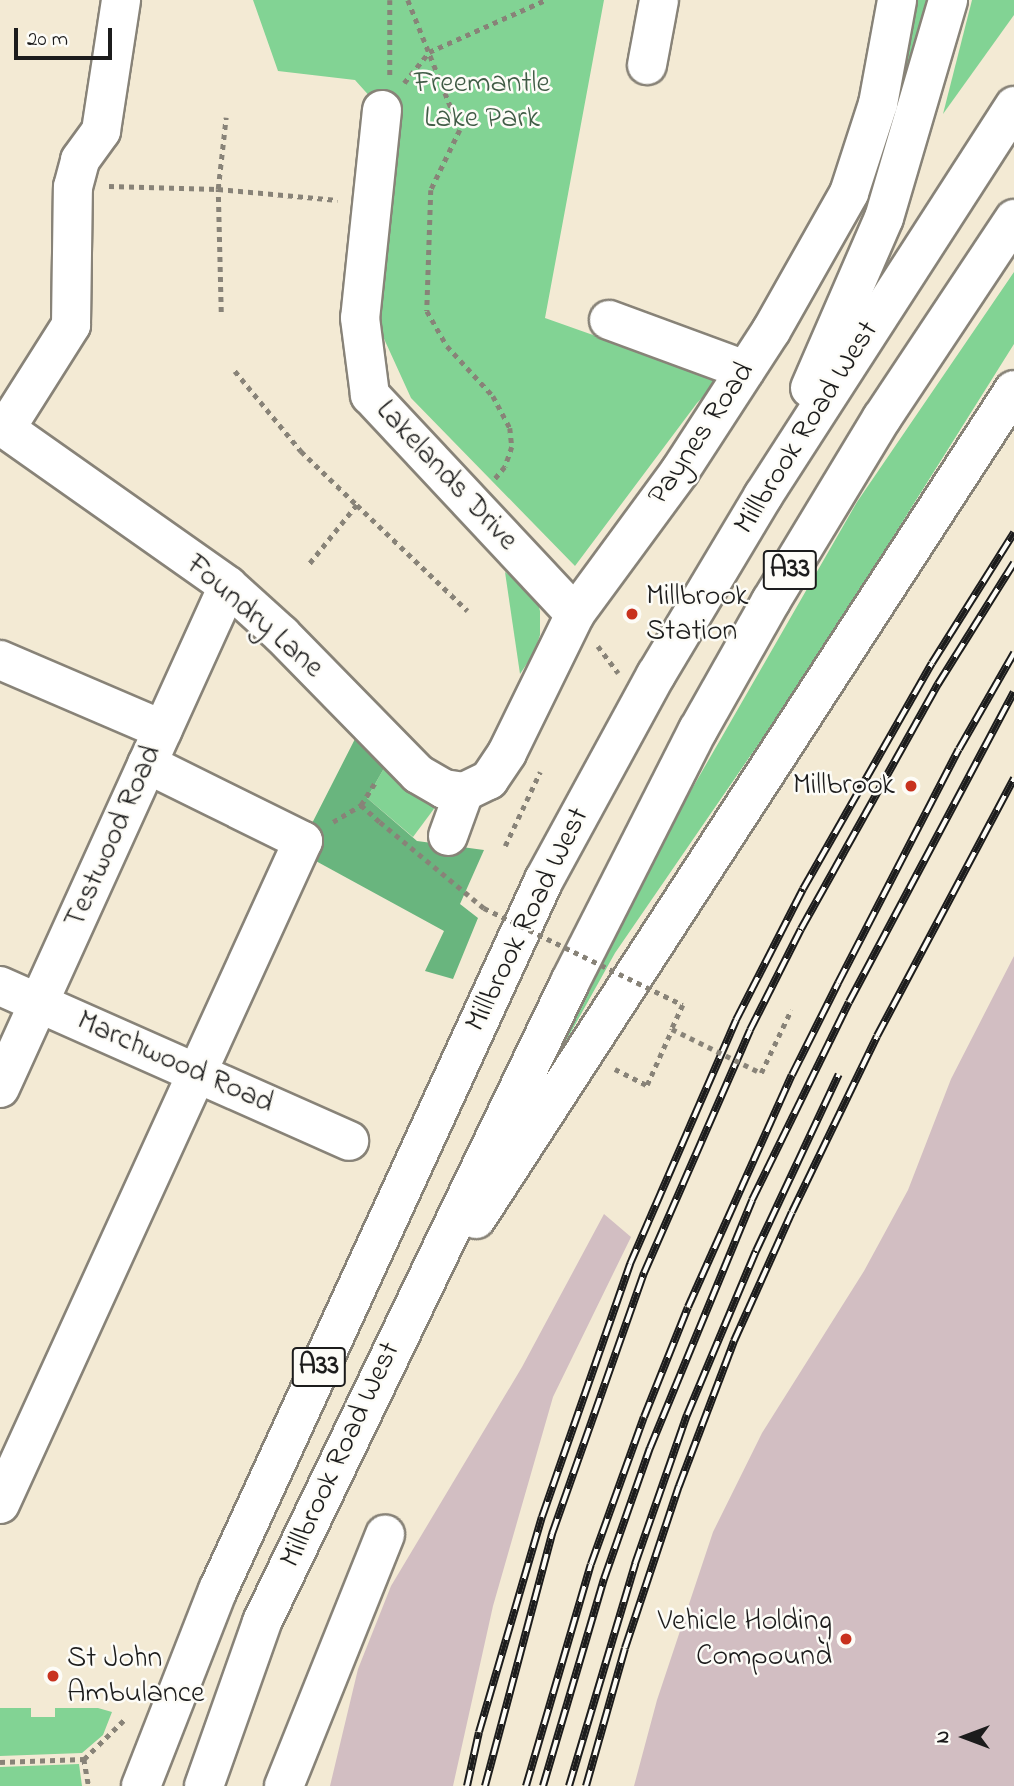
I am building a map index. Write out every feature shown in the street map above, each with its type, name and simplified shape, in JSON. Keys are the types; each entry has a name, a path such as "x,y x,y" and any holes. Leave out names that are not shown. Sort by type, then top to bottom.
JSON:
{"main road":[{"path":"3,426 71,325 73,187 80,160 101,131 121,0"},
{"path":"647,65 659,0"},
{"path":"763,496 884,218 948,0"},
{"name":"Paynes Road","path":"464,792 489,780 507,753 575,614 680,471 745,370 849,193 878,104 889,2"},
{"name":"Lakelands Drive","path":"386,95 359,318 370,395 575,614"},
{"name":"Millbrook Road West","path":"135,1780 218,1590 508,953 544,880 640,704 763,496 1014,106"},
{"name":"Millbrook Road West","path":"204,1786 262,1622 398,1334 570,982 698,730 771,601 882,418 1014,219"},
{"path":"609,320 745,370"},
{"path":"398,1334 539,1126 1014,390"},
{"name":"Foundry Lane","path":"3,426 228,586 281,634 418,774 444,789 464,792"},
{"name":"Testwood Road","path":"0,1088 228,586"},
{"path":"0,660 155,747 303,841 195,1072 0,1504"},
{"path":"448,836 464,792"},
{"name":"Marchwood Road","path":"0,986 349,1141"},
{"path":"284,1786 386,1535"}],"path":[{"path":"386,95 390,0"},
{"path":"408,0 460,130 431,190 427,311 447,346 493,396 510,428 512,447 505,467 474,506"},
{"path":"429,52 545,0"},
{"path":"221,312 218,189 226,117"},
{"path":"73,187 139,185 218,189 372,204"},
{"path":"235,371 301,451 468,611"},
{"path":"307,566 357,505"},
{"path":"575,614 640,704"},
{"path":"303,841 360,805 395,751"},
{"path":"360,805 484,908 682,1005 647,1085 613,1068"},
{"path":"672,1029 761,1073 791,1010"},
{"path":"0,1762 84,1759 125,1719"},
{"path":"84,1759 89,1786"}],"shaded area":[{"path":"1014,956 1014,1786 634,1786 657,1700 713,1532 762,1433 864,1271 908,1190 951,1079"},
{"path":"604,1214 631,1237 553,1397 493,1606 453,1786 330,1786 358,1669 391,1586 522,1367"}],"green space":[{"name":"Freemantle Lake Park","path":"253,0 604,0 545,318 720,380 697,403 575,566 411,398 375,319 382,110 355,80 278,71"},
{"path":"907,0 929,0 898,115 889,111"},
{"path":"972,0 1014,0 1014,15 943,114"},
{"path":"1014,272 1014,344 812,666 615,953 532,1102 601,947 857,502"},
{"path":"505,572 536,595 540,611 540,635 534,653 520,674"},
{"path":"357,735 387,763 367,798 417,841 484,850 460,904 478,918 453,979 425,971 444,931 314,860 303,841"},
{"path":"387,763 442,798 413,837 367,798"},
{"path":"0,1708 31,1708 31,1717 55,1717 55,1708 98,1708 112,1712 103,1735 82,1753 0,1756"},
{"path":"79,1764 82,1786 0,1786 0,1767"}],"railway":[{"path":"467,1786 479,1732 542,1517 630,1264 736,1020 803,889 932,663 1014,533"},
{"path":"485,1786 552,1534 644,1273 750,1030 801,929 938,684 1014,563"},
{"path":"526,1786 591,1564 644,1417 688,1307 792,1075 959,749 1014,653"},
{"path":"543,1786 604,1579 650,1448 752,1200 849,1002 1014,692"},
{"path":"586,1786 625,1648 679,1486 734,1341 792,1212 877,1036 1014,778"},
{"path":"569,1786 635,1564 687,1415 756,1251 839,1074"}],"place":[{"name":"Millbrook Station","path":"632,614"},
{"name":"Millbrook","path":"911,786"},
{"name":"Vehicle Holding Compound","path":"846,1639"},
{"name":"St John Ambulance","path":"53,1676"}]}
